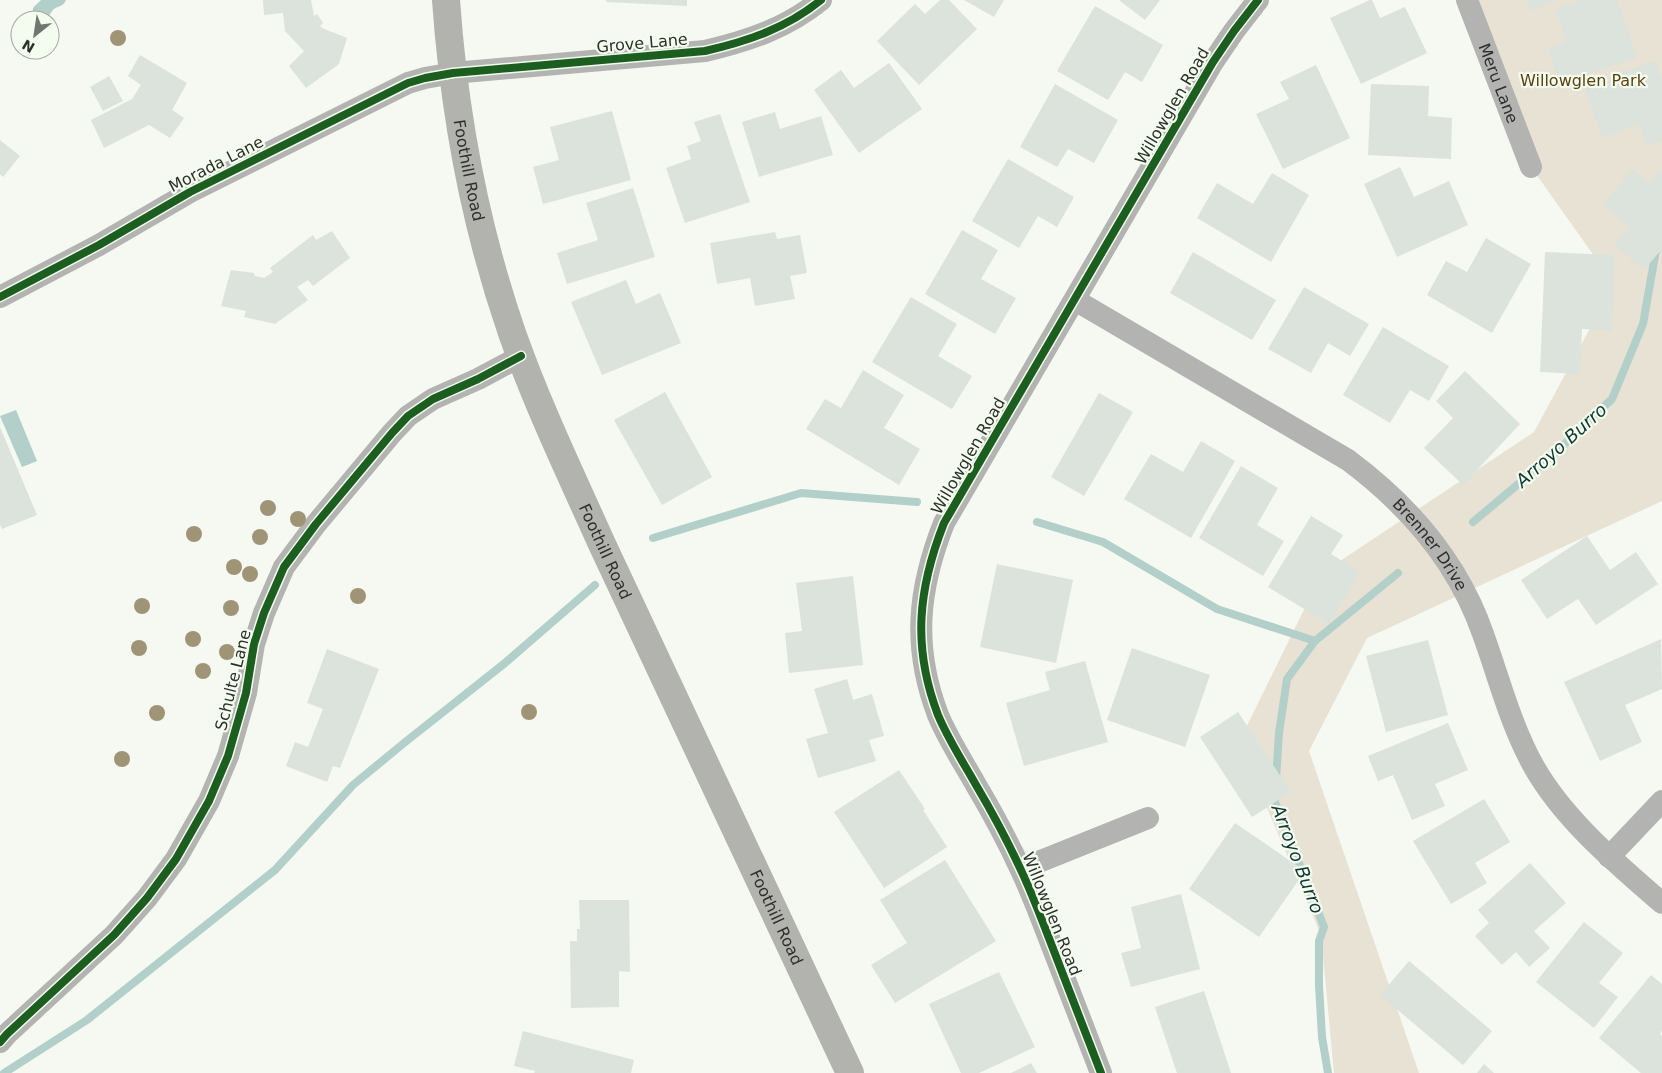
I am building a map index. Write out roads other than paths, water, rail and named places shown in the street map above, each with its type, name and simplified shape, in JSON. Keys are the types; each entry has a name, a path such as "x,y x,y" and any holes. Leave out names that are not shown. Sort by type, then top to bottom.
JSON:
{"main road":[{"name":"Foothill Road","path":"446,0 452,73 463,142 478,214 502,300 521,356 569,472 601,542 722,795 850,1073"}],"street":[{"name":"Grove Lane","path":"452,73 705,51 741,43 775,30 806,12 821,0"},
{"name":"Willowglen Road","path":"1101,1073 1021,869 988,805 953,746 938,716 922,652 921,619 926,578 932,554 944,523 1213,62 1258,0"},
{"name":"Meru Lane","path":"1466,0 1531,167"},
{"name":"Morada Lane","path":"0,297 99,245 190,192 408,83 452,73"},
{"name":"Brenner Drive","path":"1075,300 1348,460 1376,481 1414,518 1441,553 1462,586 1483,632 1515,729 1534,766 1556,800 1610,857 1662,903"},
{"name":"Schulte Lane","path":"0,1042 6,1034 114,935 147,898 176,859 209,801 228,756 246,692 254,644 264,613 284,567 316,524 408,416 433,399 478,379 521,356"},
{"path":"1610,857 1662,801"},
{"path":"1021,869 1148,818"}],"water":[{"path":"41,0 66,0 62,5 53,10 33,10 34,6"},
{"path":"16,410 37,461 22,467 0,416"}],"waterway":[{"name":"Arroyo Burro","path":"1473,522 1554,454 1612,399 1643,324 1656,250 1662,241"},
{"path":"653,538 801,493 917,502"},
{"path":"1037,522 1103,542 1217,609 1315,641"},
{"name":"Arroyo Burro","path":"1276,779 1279,733 1287,679 1315,641 1398,573"},
{"path":"4,1073 87,1020 275,870 353,785 505,663 595,585"},
{"name":"Arroyo Burro","path":"1275,793 1275,802 1324,927 1319,941 1319,985 1322,1037 1328,1073"}],"park label":[{"name":"Willowglen Park","path":"1583,80"}]}
